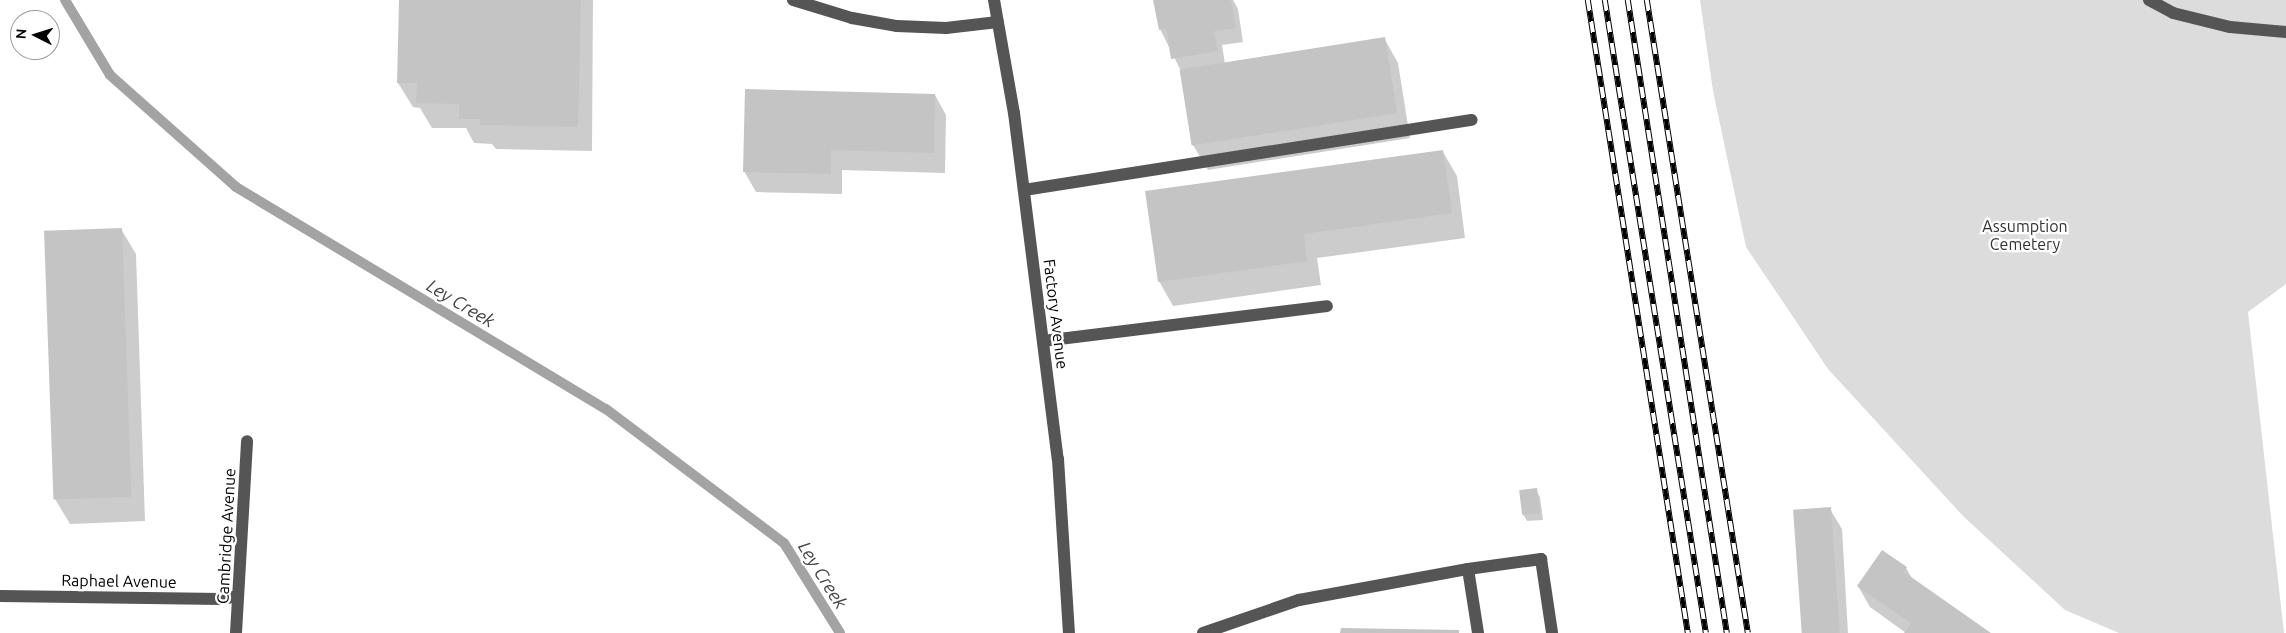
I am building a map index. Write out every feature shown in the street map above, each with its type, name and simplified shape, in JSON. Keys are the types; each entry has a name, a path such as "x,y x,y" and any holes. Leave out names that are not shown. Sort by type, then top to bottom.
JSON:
{"street":[{"path":"793,0 852,18 897,26 946,28 998,22"},
{"name":"Factory Avenue","path":"994,0 1024,190 1058,459 1069,633"},
{"path":"2149,0 2173,13 2230,27 2286,32"},
{"path":"1024,190 1472,120"},
{"path":"1043,341 1327,306"},
{"name":"Cambridge Avenue","path":"236,633 248,441"},
{"path":"1204,633 1299,600 1468,569 1541,559 1552,633"},
{"path":"1468,569 1478,633"},
{"name":"Raphael Avenue","path":"0,596 221,599 238,596"}],"green space":[{"name":"Assumption Cemetery","path":"1700,0 2286,0 2286,284 2248,312 2284,633 2119,633 2065,610 1963,516 1828,369 1746,247 1713,91"}],"building":[{"path":"399,0 581,0 578,127 480,125 480,119 459,119 459,104 416,103 417,83 397,83"},
{"path":"1153,0 1231,0 1236,28 1214,31 1218,51 1171,59 1166,28 1159,30"},
{"path":"1385,37 1397,113 1192,146 1180,70"},
{"path":"745,89 935,94 934,153 831,150 831,174 743,172"},
{"path":"1443,150 1452,213 1304,234 1307,261 1158,282 1145,191"},
{"path":"122,228 131,497 53,500 44,231"},
{"path":"1537,488 1540,513 1522,515 1519,490"},
{"path":"1831,507 1840,633 1802,633 1793,510"},
{"path":"1882,550 1907,567 1904,572 1991,633 1904,633 1911,623 1857,586"},
{"path":"1341,628 1459,630 1459,633 1340,633"}],"waterway":[{"name":"Ley Creek","path":"65,0 110,75 236,187 606,409 784,543 840,633"}],"railway":[{"path":"1588,0 1688,633"},
{"path":"1605,0 1706,633"},
{"path":"1628,0 1727,633"},
{"path":"1647,0 1748,633"}]}
